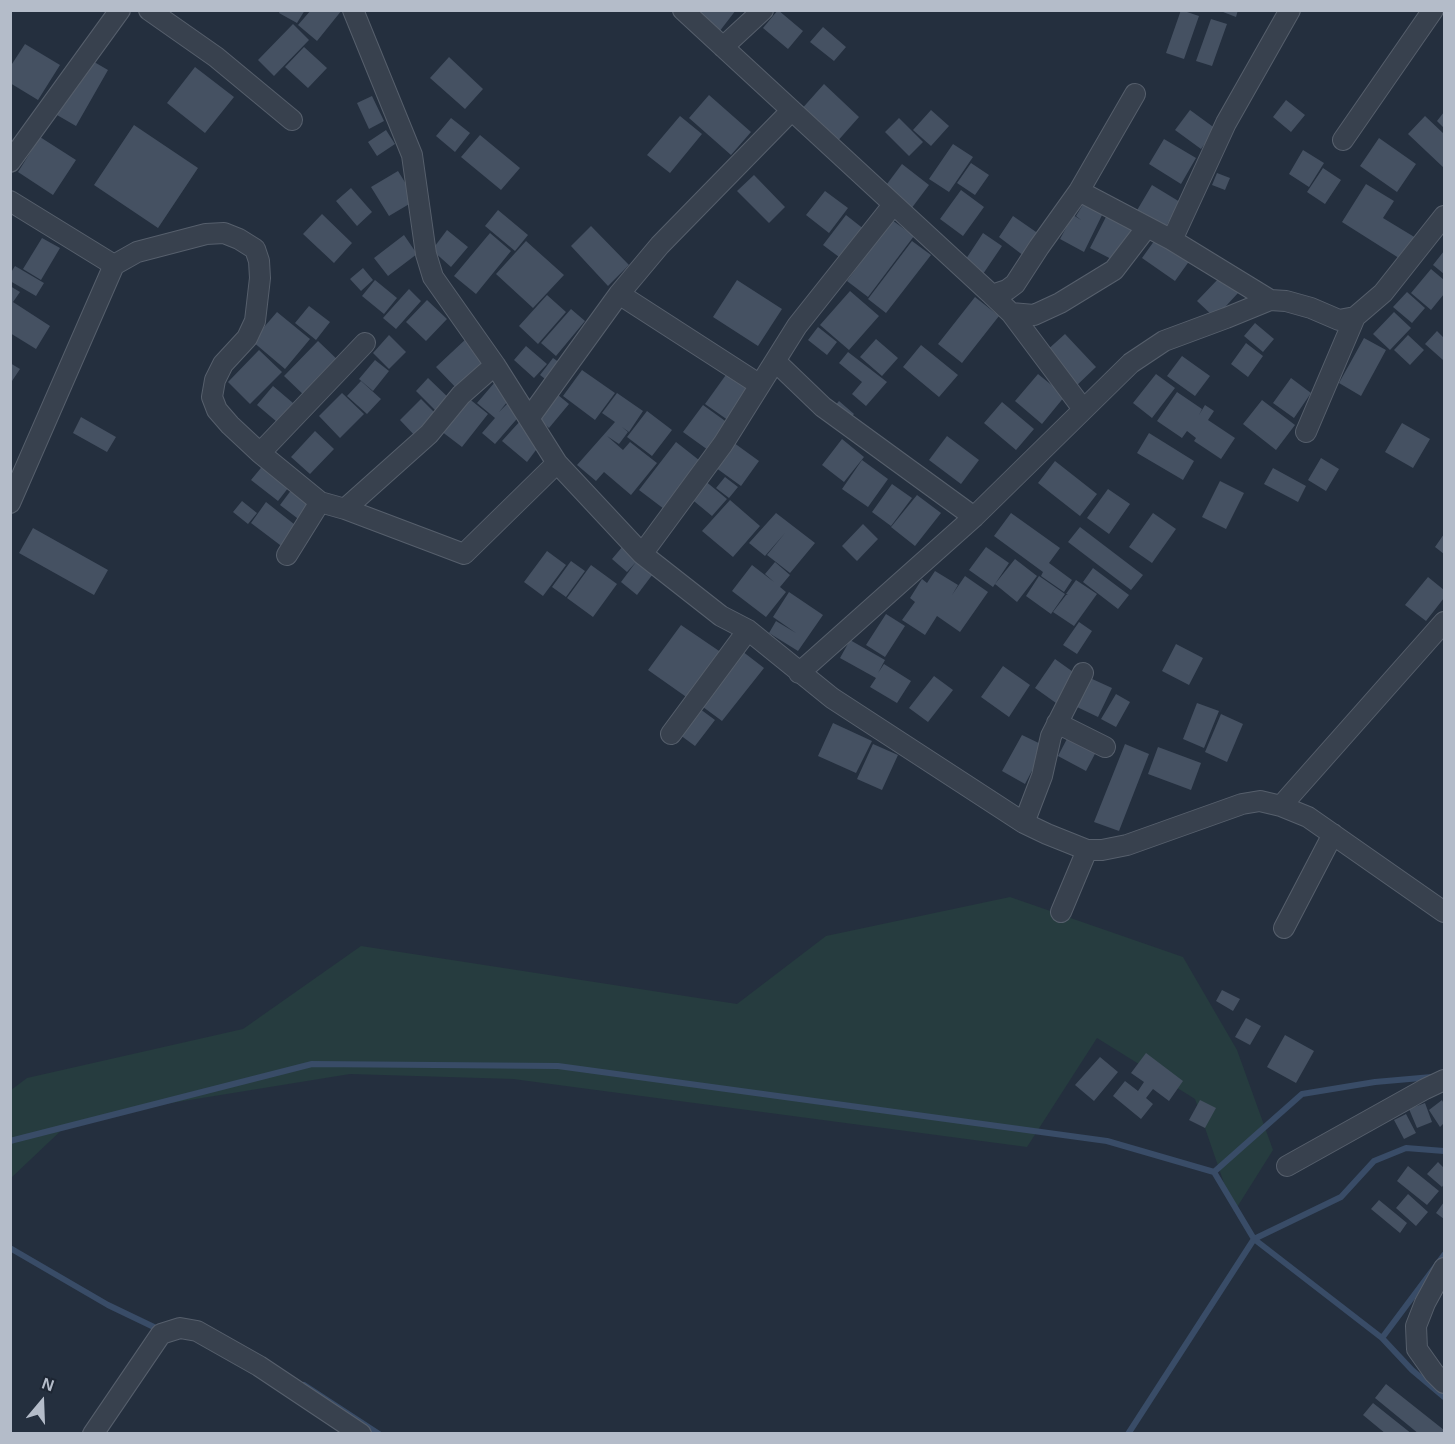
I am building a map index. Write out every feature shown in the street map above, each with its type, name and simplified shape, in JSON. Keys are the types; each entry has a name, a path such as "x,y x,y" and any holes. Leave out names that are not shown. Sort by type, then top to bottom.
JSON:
{"street":[{"path":"10,162 120,10"},
{"path":"149,10 216,57 292,120"},
{"path":"353,10 412,155 426,254 434,277 530,417 557,463 642,554 722,616 748,630 832,698 1024,823 1087,850 1102,850 1126,845 1242,804 1260,801 1281,806 1308,817 1444,912"},
{"path":"683,10 1011,313 1083,409"},
{"path":"723,47 763,10"},
{"path":"1172,240 1226,123 1290,10"},
{"path":"1343,140 1433,10"},
{"path":"992,295 1007,290 1015,284 1079,191 1135,94"},
{"path":"530,417 619,294 660,245 791,111"},
{"path":"1079,191 1172,240 1270,300"},
{"path":"10,201 114,265"},
{"path":"642,554 723,444 797,326 893,205"},
{"path":"1306,432 1355,317 1383,293 1442,223"},
{"path":"1011,313 1034,315 1094,283 1114,270 1147,227"},
{"path":"10,503 114,265 137,252 156,245 206,234 224,233 255,249 260,278 255,321 247,338 223,364 215,380 212,397 217,410 260,453 320,502 345,509 464,554 557,463"},
{"path":"619,294 760,385"},
{"path":"799,673 974,517 1131,363 1164,341 1270,300 1286,301 1311,308 1339,320 1355,317"},
{"path":"260,453 365,343"},
{"path":"775,361 823,407 974,517"},
{"path":"345,509 429,434 461,395 495,365"},
{"path":"287,555 320,502"},
{"path":"1281,806 1444,622"},
{"path":"671,734 748,630"},
{"path":"1024,823 1042,776 1051,736 1083,673"},
{"path":"1057,723 1104,747"},
{"path":"1284,928 1333,834"},
{"path":"1061,912 1087,850"},
{"path":"1287,1166 1444,1080"},
{"path":"1442,1279 1425,1303 1416,1326 1417,1349 1444,1383"},
{"path":"93,1434 161,1334 180,1328 197,1331 259,1366 362,1434"}],"green space":[{"path":"1010,897 1183,957 1237,1050 1273,1150 1234,1212 1195,1099 1097,1038 1027,1147 513,1079 350,1074 165,1104 68,1124 11,1178 11,1090 27,1078 243,1029 361,946 737,1004 826,936"}],"building":[{"path":"280,10 305,10 297,23 279,13"},
{"path":"311,10 342,10 317,41 298,25"},
{"path":"702,10 736,10 719,32 698,16"},
{"path":"778,10 803,31 788,49 763,28"},
{"path":"1181,10 1199,16 1184,59 1166,53"},
{"path":"1218,10 1238,10 1236,17"},
{"path":"1211,19 1227,24 1212,66 1196,61"},
{"path":"293,24 309,40 274,76 258,60"},
{"path":"823,27 846,47 834,61 810,42"},
{"path":"25,44 60,65 38,100 10,83 10,67"},
{"path":"304,47 327,68 308,88 285,67"},
{"path":"449,57 483,89 465,109 430,78"},
{"path":"89,59 108,70 76,126 57,115"},
{"path":"195,67 234,97 205,133 167,103"},
{"path":"824,84 859,117 835,144 799,112"},
{"path":"709,95 751,132 731,155 689,118"},
{"path":"372,96 384,121 369,129 357,103"},
{"path":"1286,100 1305,115 1291,132 1273,117"},
{"path":"931,110 949,126 931,146 913,130"},
{"path":"1190,110 1216,129 1201,149 1175,130"},
{"path":"1444,112 1444,128 1437,121"},
{"path":"680,116 702,134 670,173 647,155"},
{"path":"1425,116 1444,134 1444,168 1408,134"},
{"path":"451,118 470,133 455,152 436,136"},
{"path":"899,118 923,142 909,156 885,132"},
{"path":"134,125 198,168 158,228 94,185"},
{"path":"386,130 395,144 377,156 368,142"},
{"path":"480,135 520,168 501,190 461,157"},
{"path":"40,137 76,160 53,195 18,172"},
{"path":"1379,138 1416,164 1397,192 1360,166"},
{"path":"1164,139 1196,158 1181,184 1149,164"},
{"path":"953,144 973,157 949,192 929,179"},
{"path":"1303,150 1324,163 1309,187 1289,174"},
{"path":"971,163 989,175 975,195 957,183"},
{"path":"902,164 929,185 911,209 884,188"},
{"path":"1323,168 1341,180 1325,204 1307,192"},
{"path":"398,171 416,200 389,216 371,187"},
{"path":"1217,173 1230,178 1225,190 1212,185"},
{"path":"754,175 785,207 769,223 737,191"},
{"path":"1366,184 1394,201 1383,218 1416,238 1402,260 1342,222"},
{"path":"1152,185 1180,202 1165,228 1136,212"},
{"path":"351,188 372,212 357,226 336,201"},
{"path":"961,190 984,207 963,236 940,219"},
{"path":"825,191 848,208 829,233 806,215"},
{"path":"1087,198 1105,209 1084,252 1060,239 1073,215 1081,220 1076,216"},
{"path":"498,210 528,235 515,251 485,226"},
{"path":"1109,211 1137,226 1117,262 1090,248"},
{"path":"322,214 352,243 334,263 303,234"},
{"path":"846,215 865,230 843,260 823,245"},
{"path":"1013,216 1039,234 1024,256 999,237"},
{"path":"892,220 914,236 868,297 847,281"},
{"path":"591,226 629,265 608,286 571,246"},
{"path":"447,230 468,247 451,267 432,250"},
{"path":"490,233 511,251 476,294 454,276"},
{"path":"983,233 1002,246 983,274 964,262"},
{"path":"404,235 417,254 388,276 374,258"},
{"path":"1157,237 1190,260 1175,281 1142,258"},
{"path":"42,238 60,248 41,280 23,269"},
{"path":"526,241 564,275 533,308 496,274"},
{"path":"912,241 931,255 886,313 868,299"},
{"path":"1444,251 1444,274 1433,265"},
{"path":"15,266 44,283 36,296 10,281 10,274"},
{"path":"363,268 373,280 361,291 350,279"},
{"path":"1431,269 1444,280 1444,294 1431,310 1411,293"},
{"path":"1220,277 1238,293 1215,318 1197,301"},
{"path":"375,280 397,298 384,314 362,296"},
{"path":"737,280 782,309 758,346 713,317"},
{"path":"10,286 20,292 13,302 50,326 36,349 10,333"},
{"path":"409,289 421,301 396,329 383,318"},
{"path":"850,291 879,316 849,350 820,325"},
{"path":"1407,292 1425,308 1412,323 1393,307"},
{"path":"547,295 566,312 538,344 519,326"},
{"path":"975,297 999,316 962,363 938,344"},
{"path":"427,300 447,319 426,341 406,322"},
{"path":"309,306 330,322 316,340 295,323"},
{"path":"571,309 585,321 556,356 541,343"},
{"path":"277,312 310,339 285,369 252,341"},
{"path":"1394,312 1411,328 1390,350 1373,334"},
{"path":"1255,323 1274,339 1263,352 1244,336"},
{"path":"818,327 837,342 827,355 808,340"},
{"path":"1437,331 1444,338 1443,360 1425,344"},
{"path":"1065,334 1096,367 1074,388 1045,352"},
{"path":"389,335 406,352 389,369 373,353"},
{"path":"1408,335 1424,350 1410,365 1394,350"},
{"path":"467,338 492,364 461,393 436,367"},
{"path":"1364,338 1386,350 1361,396 1339,383"},
{"path":"876,339 898,358 882,376 860,357"},
{"path":"318,341 342,364 308,399 284,376"},
{"path":"1246,343 1263,356 1248,377 1231,364"},
{"path":"921,345 958,375 939,397 903,367"},
{"path":"526,346 547,364 534,378 514,360"},
{"path":"259,350 282,372 250,404 228,382"},
{"path":"848,352 887,382 866,406 852,394 862,382 839,363"},
{"path":"1182,356 1210,376 1195,396 1167,376"},
{"path":"553,358 566,367 553,385 540,375"},
{"path":"375,360 389,371 373,391 359,379"},
{"path":"10,363 20,369 10,384"},
{"path":"582,370 615,393 595,420 563,396"},
{"path":"728,372 755,391 732,423 705,404"},
{"path":"1038,374 1065,396 1042,424 1015,401"},
{"path":"1156,374 1175,388 1152,418 1133,403"},
{"path":"428,378 452,401 439,414 416,391"},
{"path":"1291,378 1311,393 1294,418 1273,403"},
{"path":"361,381 381,399 367,414 347,396"},
{"path":"495,382 512,396 499,412 509,402 522,413 495,444 482,433 495,418 477,403"},
{"path":"273,386 293,403 277,422 257,405"},
{"path":"1177,392 1202,409 1199,415 1205,405 1214,411 1208,420 1235,438 1221,459 1194,441 1196,438 1187,431 1182,438 1157,421"},
{"path":"342,393 364,414 340,438 319,416"},
{"path":"617,393 643,411 629,432 622,427 628,432 619,444 607,436 623,450 630,442 657,463 631,495 604,472 596,481 577,465 615,422 602,413"},
{"path":"558,395 569,404 549,428 538,418"},
{"path":"467,397 488,414 462,447 441,431"},
{"path":"421,399 439,417 418,439 400,420"},
{"path":"1262,400 1295,425 1276,450 1243,424"},
{"path":"839,401 854,414 848,421 833,408"},
{"path":"1002,402 1034,429 1016,450 984,423"},
{"path":"703,405 728,423 708,450 683,432"},
{"path":"647,411 672,430 652,456 627,437"},
{"path":"81,417 116,437 107,452 73,433"},
{"path":"521,420 542,442 527,462 502,441"},
{"path":"1402,423 1430,439 1413,468 1385,452"},
{"path":"315,431 334,449 310,474 291,457"},
{"path":"1149,433 1194,461 1183,480 1137,453"},
{"path":"947,436 979,460 961,484 929,460"},
{"path":"842,439 864,457 844,482 822,465"},
{"path":"730,440 759,461 741,486 712,465"},
{"path":"676,442 704,464 668,512 639,490"},
{"path":"1321,458 1339,469 1326,491 1308,480"},
{"path":"862,460 888,479 868,507 842,489"},
{"path":"1055,461 1097,494 1080,516 1038,483"},
{"path":"265,463 292,483 278,501 251,480"},
{"path":"1273,468 1306,486 1298,502 1264,484"},
{"path":"725,477 738,487 729,498 716,488"},
{"path":"704,480 727,499 712,516 689,497"},
{"path":"1220,481 1244,493 1226,529 1202,517"},
{"path":"892,484 912,498 891,526 872,512"},
{"path":"292,489 313,505 301,521 280,505"},
{"path":"1108,489 1130,504 1109,534 1087,518"},
{"path":"917,495 941,513 915,546 891,527"},
{"path":"730,500 760,526 733,557 702,531"},
{"path":"242,501 257,513 248,524 233,512"},
{"path":"266,502 299,528 284,548 251,523"},
{"path":"776,513 815,543 790,573 767,555 785,533 765,556 749,543"},
{"path":"1011,513 1060,548 1049,563 1072,580 1064,592 1041,576 1043,572 994,536"},
{"path":"1153,513 1176,529 1152,563 1129,547"},
{"path":"863,524 878,539 857,561 842,546"},
{"path":"1080,527 1143,575 1131,590 1068,542"},
{"path":"33,528 108,570 94,595 19,553"},
{"path":"1444,534 1444,554 1435,547"},
{"path":"623,546 656,570 637,595 621,582 636,562 627,572 612,559"},
{"path":"986,547 1009,563 993,587 969,570"},
{"path":"547,551 566,565 543,596 524,582"},
{"path":"1015,559 1037,576 1017,602 995,584"},
{"path":"571,561 585,571 566,597 552,587"},
{"path":"775,562 790,575 780,587 786,592 766,617 732,591 752,565 774,582 765,574"},
{"path":"591,565 617,584 593,617 567,598"},
{"path":"1093,568 1129,595 1118,609 1083,582"},
{"path":"935,571 958,585 952,595 965,576 988,592 960,632 937,616 925,635 902,620 915,602 910,598 922,579 927,583"},
{"path":"1039,576 1065,594 1051,614 1026,596"},
{"path":"1428,577 1444,590 1444,598 1426,621 1405,605"},
{"path":"1076,580 1097,594 1074,626 1053,612 1068,595 1066,594"},
{"path":"789,592 823,615 798,651 769,633 776,621 796,633 773,617"},
{"path":"886,614 905,626 885,657 866,645"},
{"path":"1079,622 1092,631 1077,654 1063,645"},
{"path":"681,625 725,655 692,701 648,670"},
{"path":"850,640 885,660 878,673 884,664 911,681 897,703 870,687 876,678 840,658"},
{"path":"1176,644 1203,658 1189,685 1162,671"},
{"path":"742,651 764,668 722,721 699,704"},
{"path":"1055,659 1076,674 1056,703 1035,688"},
{"path":"1003,666 1030,685 1009,717 981,697"},
{"path":"934,676 953,690 928,722 909,708"},
{"path":"1090,678 1112,688 1098,717 1077,707"},
{"path":"1116,694 1130,702 1116,727 1101,719"},
{"path":"1197,703 1219,711 1204,748 1183,739"},
{"path":"696,706 715,720 695,746 676,732"},
{"path":"1221,714 1243,724 1227,762 1205,752"},
{"path":"833,723 872,741 856,773 818,756"},
{"path":"1022,735 1045,746 1025,784 1002,771"},
{"path":"1069,735 1097,750 1086,771 1058,756"},
{"path":"873,744 898,755 882,790 857,779"},
{"path":"1125,744 1149,754 1119,831 1094,822"},
{"path":"1158,747 1201,763 1191,790 1148,774"},
{"path":"1222,990 1240,999 1233,1011 1216,1001"},
{"path":"1246,1018 1261,1026 1250,1045 1235,1037"},
{"path":"1285,1035 1314,1051 1296,1083 1267,1067"},
{"path":"1146,1053 1183,1081 1169,1101 1153,1089 1146,1098 1153,1104 1141,1119 1113,1096 1125,1081 1138,1091 1144,1082 1131,1073"},
{"path":"1100,1057 1118,1072 1094,1101 1075,1085"},
{"path":"1200,1100 1216,1108 1205,1128 1189,1120"},
{"path":"1442,1100 1444,1123 1440,1127 1429,1110"},
{"path":"1425,1103 1432,1122 1417,1128 1409,1109"},
{"path":"1406,1114 1416,1133 1404,1139 1394,1120"},
{"path":"1438,1162 1444,1168 1442,1187 1427,1174"},
{"path":"1408,1166 1439,1191 1427,1205 1397,1181"},
{"path":"1408,1194 1428,1212 1416,1226 1396,1208"},
{"path":"1379,1200 1407,1223 1400,1233 1371,1209"},
{"path":"1444,1202 1444,1219 1436,1213"},
{"path":"1386,1384 1444,1430 1444,1434 1419,1434 1375,1398"},
{"path":"1373,1403 1412,1434 1386,1434 1363,1415"}],"waterway":[{"path":"10,1141 312,1064 558,1066 1107,1141 1214,1172 1254,1239 1382,1338 1412,1370 1444,1397"},
{"path":"1214,1172 1302,1094 1375,1082 1432,1077"},
{"path":"1128,1434 1254,1239 1341,1197 1374,1161 1406,1148 1444,1151"},
{"path":"10,1248 108,1305 158,1329"},
{"path":"1382,1338 1444,1255"},
{"path":"304,1385 379,1434"}]}
